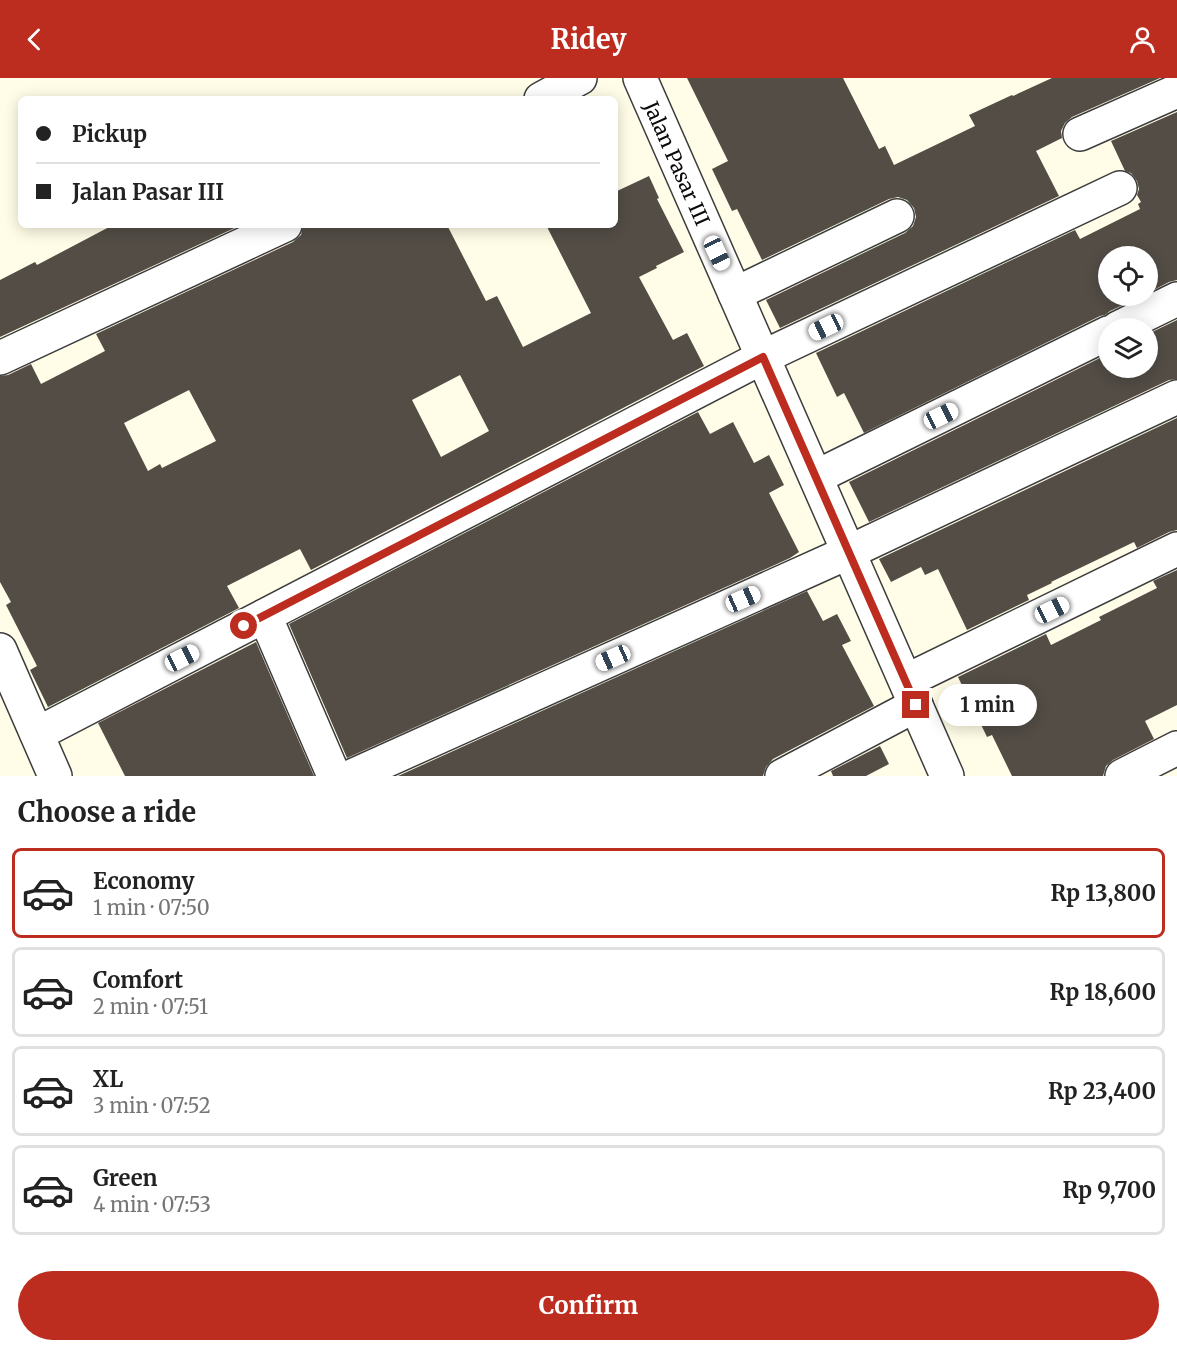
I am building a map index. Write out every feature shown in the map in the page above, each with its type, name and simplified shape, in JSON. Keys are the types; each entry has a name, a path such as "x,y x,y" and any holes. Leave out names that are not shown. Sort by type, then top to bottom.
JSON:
{"street":[{"path":"547,96 580,78"},
{"name":"Jalan Pasar III","path":"644,80 735,294 947,776"},
{"path":"1080,134 1177,91"},
{"path":"38,734 763,357 1120,188"},
{"path":"735,294 897,216"},
{"path":"0,358 279,228"},
{"path":"1138,318 1177,299"},
{"path":"816,477 1098,338"},
{"path":"352,776 849,552 1177,397"},
{"path":"782,776 911,693 1177,549"},
{"path":"265,616 334,776"},
{"path":"0,650 55,776"},
{"path":"1122,776 1177,748"}],"building":[{"path":"687,78 843,78 879,149 885,146 894,165 975,126 969,115 1052,78 1160,78 1072,117 1061,131 1062,138 1036,151 1059,196 780,328 766,300 905,233 913,226 916,217 914,208 907,200 898,197 889,199 762,260 737,209 732,211 712,169 728,161"},
{"path":"1177,112 1177,280 1158,288 1158,246 1098,246 1098,306 1121,306 864,433 844,393 837,397 816,353 1075,230 1080,239 1140,209 1137,181 1131,173 1125,171 1111,141"},
{"path":"649,176 659,198 657,199 684,252 639,277 673,340 687,333 704,366 311,570 300,549 227,586 239,608 48,707 30,670 37,666 6,605 11,602 0,582 0,376 8,375 31,364 41,384 105,351 96,334 293,242 301,235 302,228 449,228 486,301 497,296 523,347 591,313 548,228 618,228 618,191","holes":["460,375 489,431 441,457 412,400","189,390 216,441 162,468 160,464 148,471 124,423"]},
{"path":"107,228 235,228 0,337 0,280 35,262 37,265"},
{"path":"1177,320 1177,379 1169,380 869,522 849,482 1098,359 1098,378 1158,378 1158,329"},
{"path":"698,412 710,434 733,422 754,463 769,455 784,485 769,493 799,552 347,758 289,624"},
{"path":"1177,418 1177,530 1137,548 1134,542 1051,582 1027,595 1029,600 967,630 938,569 925,575 921,567 891,582 879,559"},
{"path":"1177,570 1177,705 1145,721 1154,739 1113,760 1106,766 1103,776 1012,776 992,735 987,737 958,677 1046,634 1051,645 1101,620 1099,617 1157,588 1153,581"},
{"path":"807,591 823,621 837,614 851,641 842,645 874,706 773,759 766,767 763,776 398,776"},
{"path":"256,642 314,776 125,776 98,723"},
{"path":"880,746 889,764 866,776 833,776 831,771"}],"route":[{"path":"244,626 763,357 916,705"}]}
